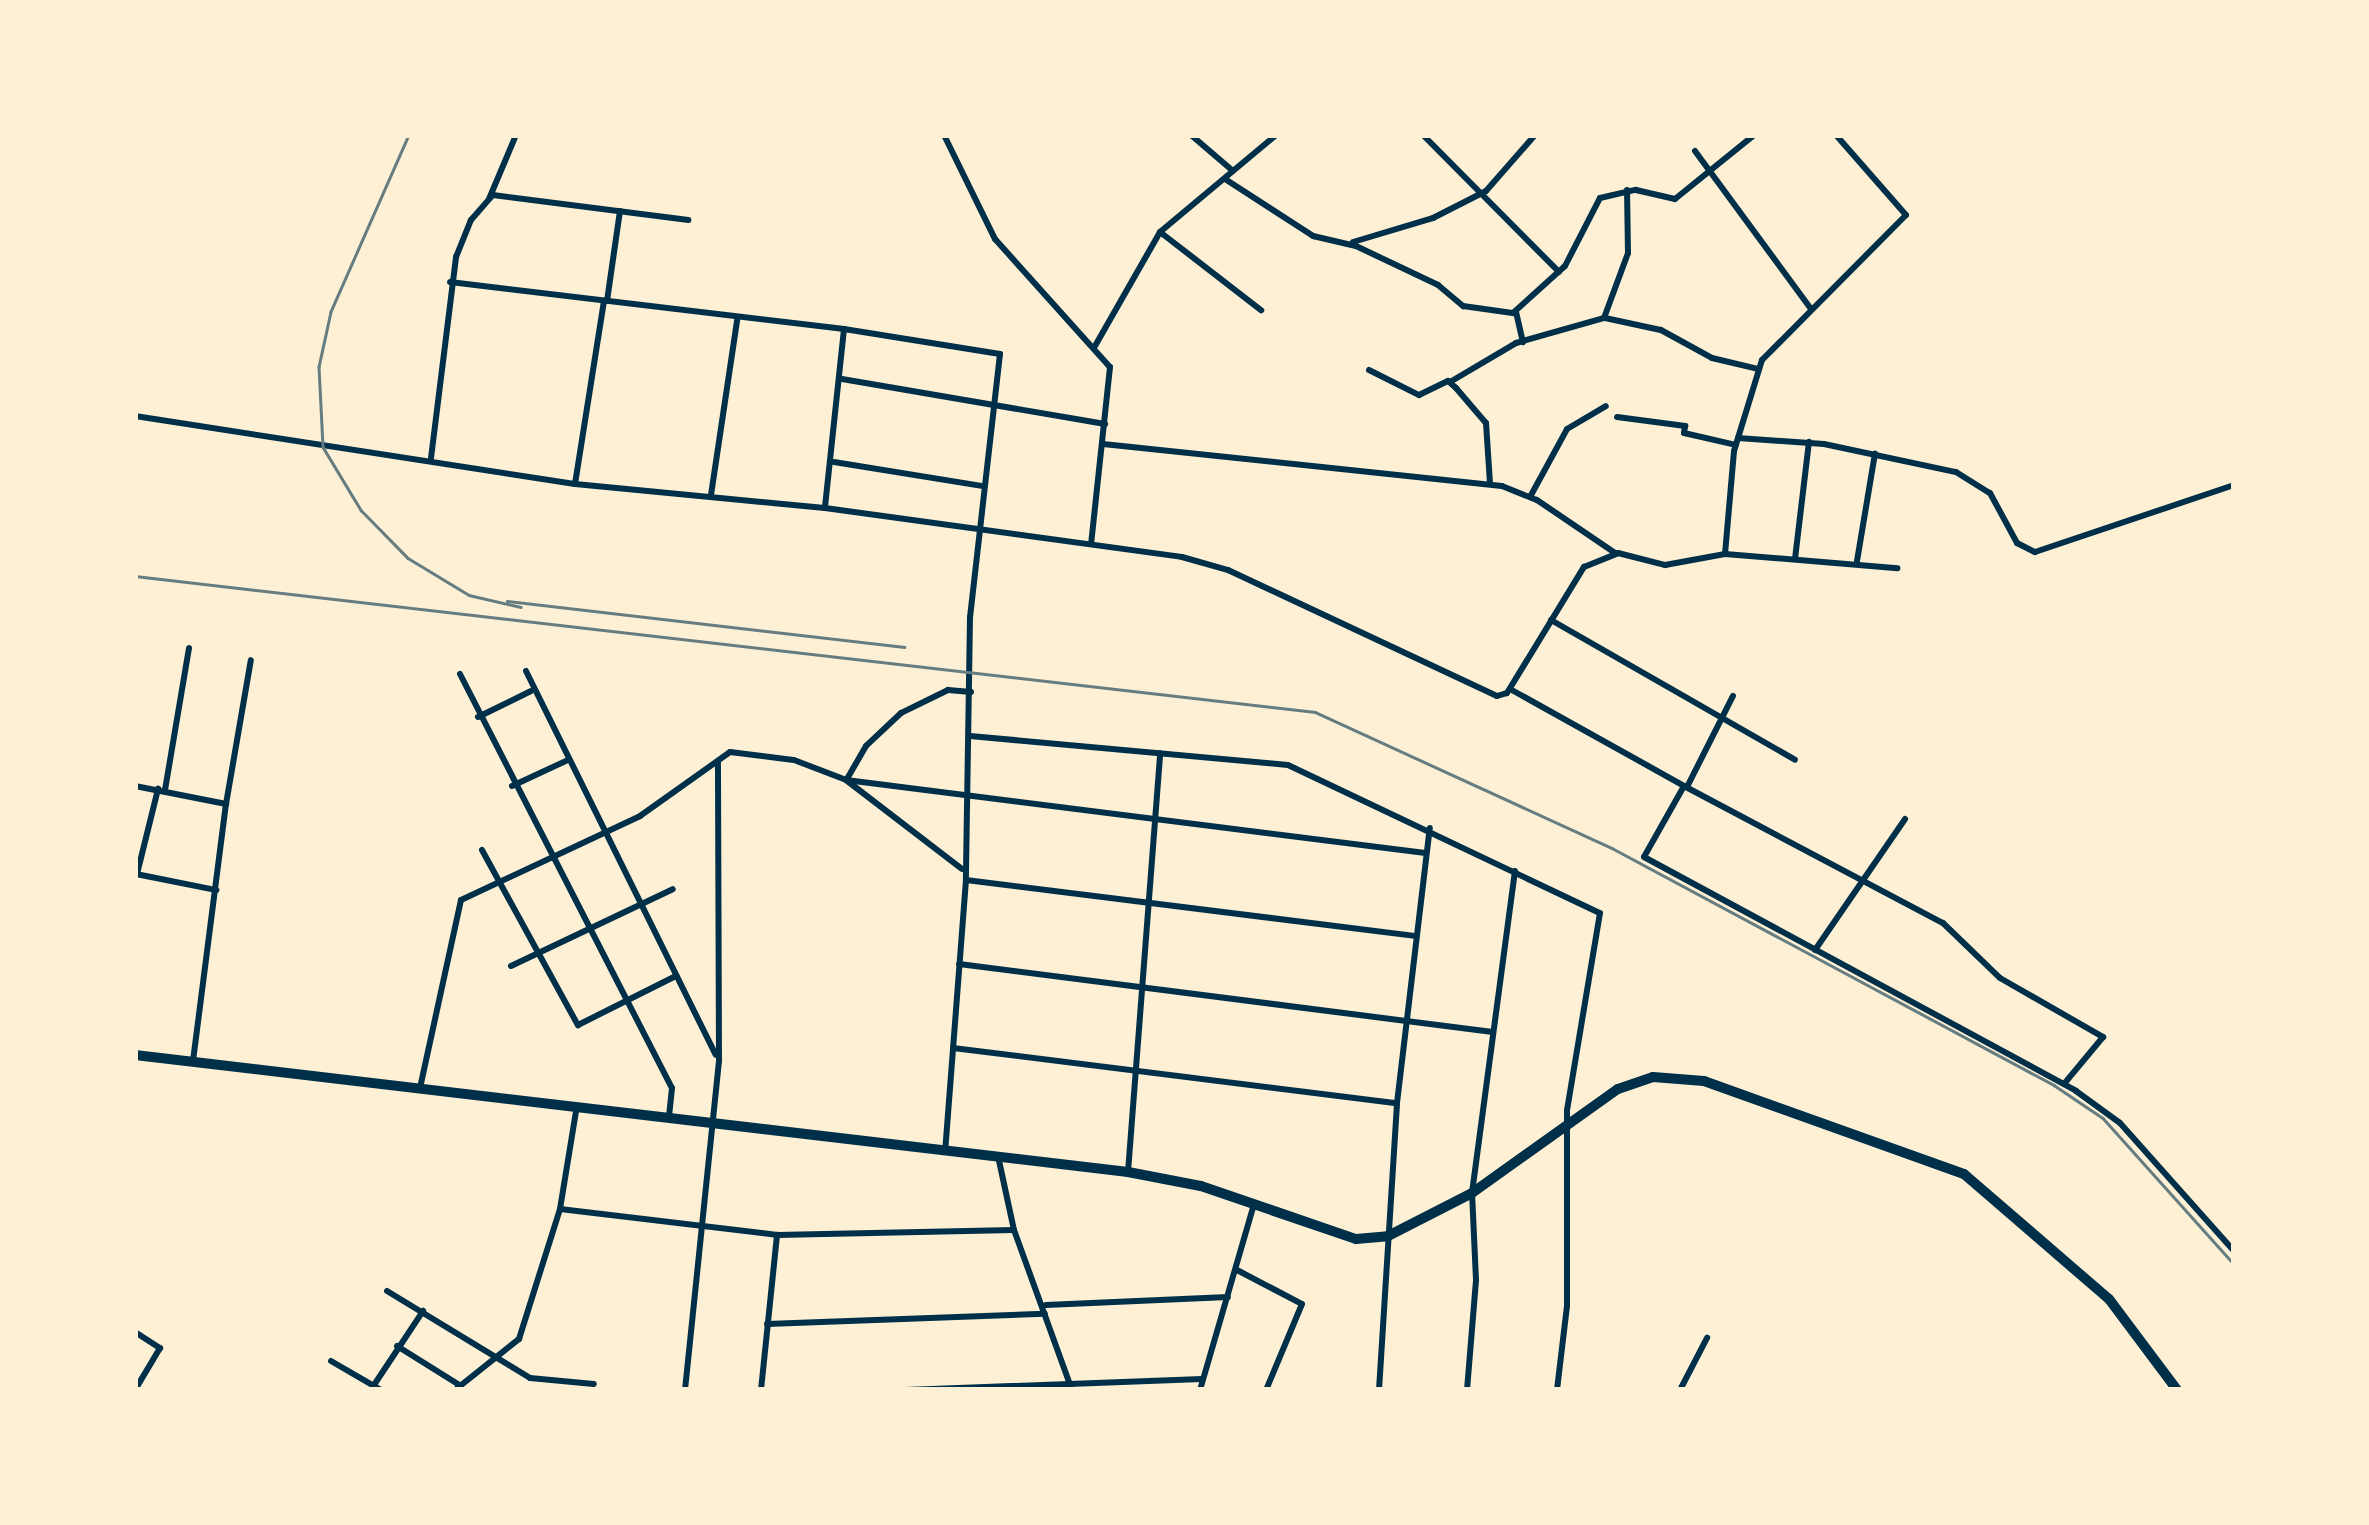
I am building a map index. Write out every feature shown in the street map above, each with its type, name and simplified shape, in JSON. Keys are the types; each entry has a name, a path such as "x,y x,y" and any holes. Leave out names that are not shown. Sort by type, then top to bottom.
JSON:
{"highway":[{"path":"135,1055 420,1090 577,1104 1128,1172 1200,1186 1332,1235 1388,1236 1472,1194 1618,1089 1675,1076 1924,1155 1964,1174 2076,1266 2177,1390"}],"street":[{"path":"431,458 450,282 462,236 488,200 516,135"},
{"path":"944,135 995,239 1067,323 1095,346 1110,368 1091,544"},
{"path":"1191,135 1233,171"},
{"path":"1095,346 1160,232 1276,135"},
{"path":"1422,135 1559,272"},
{"path":"1346,243 1433,218 1500,182 1534,135"},
{"path":"1225,179 1313,236 1346,243 1438,285 1463,306 1516,312 1559,272 1600,198 1627,190 1668,201 1754,135"},
{"path":"1724,554 1737,442 1758,370 1811,309 1906,215 1836,135"},
{"path":"1695,152 1811,309"},
{"path":"1604,318 1628,253 1627,190"},
{"path":"488,200 688,220"},
{"path":"575,484 620,211"},
{"path":"1160,232 1261,310"},
{"path":"450,282 737,320 844,329 1000,354 977,529 962,870 966,880 945,1150"},
{"path":"1516,312 1523,342"},
{"path":"1369,370 1419,395 1523,342 1604,318 1661,330 1712,358 1758,370"},
{"path":"711,495 737,320"},
{"path":"825,508 834,462 844,329"},
{"path":"842,379 995,402 1105,424"},
{"path":"1450,382 1486,423 1490,484"},
{"path":"1530,497 1566,429 1606,406"},
{"path":"135,416 178,427 431,458 575,484 825,508 1091,544 1228,570 1496,696 1510,689 1574,578 1616,553"},
{"path":"1617,416 1685,426 1684,433 1737,442 1809,442 1976,480 2017,543 2034,552 2234,485"},
{"path":"1795,559 1809,442"},
{"path":"1102,444 1490,484 1530,497 1616,553 1664,565 1724,554 1857,561 1897,568"},
{"path":"1857,561 1874,454"},
{"path":"834,462 983,486"},
{"path":"1551,620 1795,760"},
{"path":"189,648 161,790 136,874 216,890"},
{"path":"192,1064 226,804 251,660"},
{"path":"526,670 532,691 638,908 719,1060"},
{"path":"460,674 512,786 672,1088 668,1116"},
{"path":"1510,689 1685,786 1862,877 1960,936 2000,978 2103,1037 2064,1084"},
{"path":"846,780 866,746 901,713 948,690 970,692"},
{"path":"478,717 532,691"},
{"path":"1733,696 1644,858 2064,1084 2120,1123 2234,1250"},
{"path":"970,736 1288,764 1430,828 1600,913 1567,1110 1567,1306 1557,1390"},
{"path":"420,1090 460,900 602,834 730,752 794,760 846,780 1426,853"},
{"path":"1128,1172 1160,753"},
{"path":"512,786 568,760"},
{"path":"685,1390 719,1060 718,762"},
{"path":"846,780 962,870"},
{"path":"135,786 226,804"},
{"path":"1815,950 1905,820"},
{"path":"1378,1390 1398,1103 1430,828"},
{"path":"482,850 578,1025 676,976"},
{"path":"1467,1390 1476,1280 1472,1194 1515,872"},
{"path":"966,880 1416,936"},
{"path":"511,966 674,890"},
{"path":"959,964 1492,1032"},
{"path":"953,1048 1138,1075 1398,1103"},
{"path":"397,1346 458,1388 520,1339 560,1208 577,1104"},
{"path":"998,1156 1014,1230 1046,1304 1044,1314 1072,1387"},
{"path":"560,1208 704,1229 776,1234 1014,1230"},
{"path":"1200,1390 1254,1208"},
{"path":"761,1390 776,1234"},
{"path":"1237,1270 1302,1304 1266,1390"},
{"path":"386,1290 530,1378 594,1384"},
{"path":"1046,1304 1228,1297"},
{"path":"330,1361 378,1387 397,1346 423,1311"},
{"path":"768,1324 1044,1314"},
{"path":"135,1332 160,1348 136,1390"},
{"path":"1680,1390 1706,1338"},
{"path":"530,1378 536,1390"},
{"path":"905,1390 1202,1380"}],"railway":[{"path":"409,135 331,312 319,367 323,447 361,510 408,558 469,595 521,607"},
{"path":"135,576 1315,712 1612,848 2054,1085 2103,1118 2234,1264"},
{"path":"507,601 904,647"}]}
